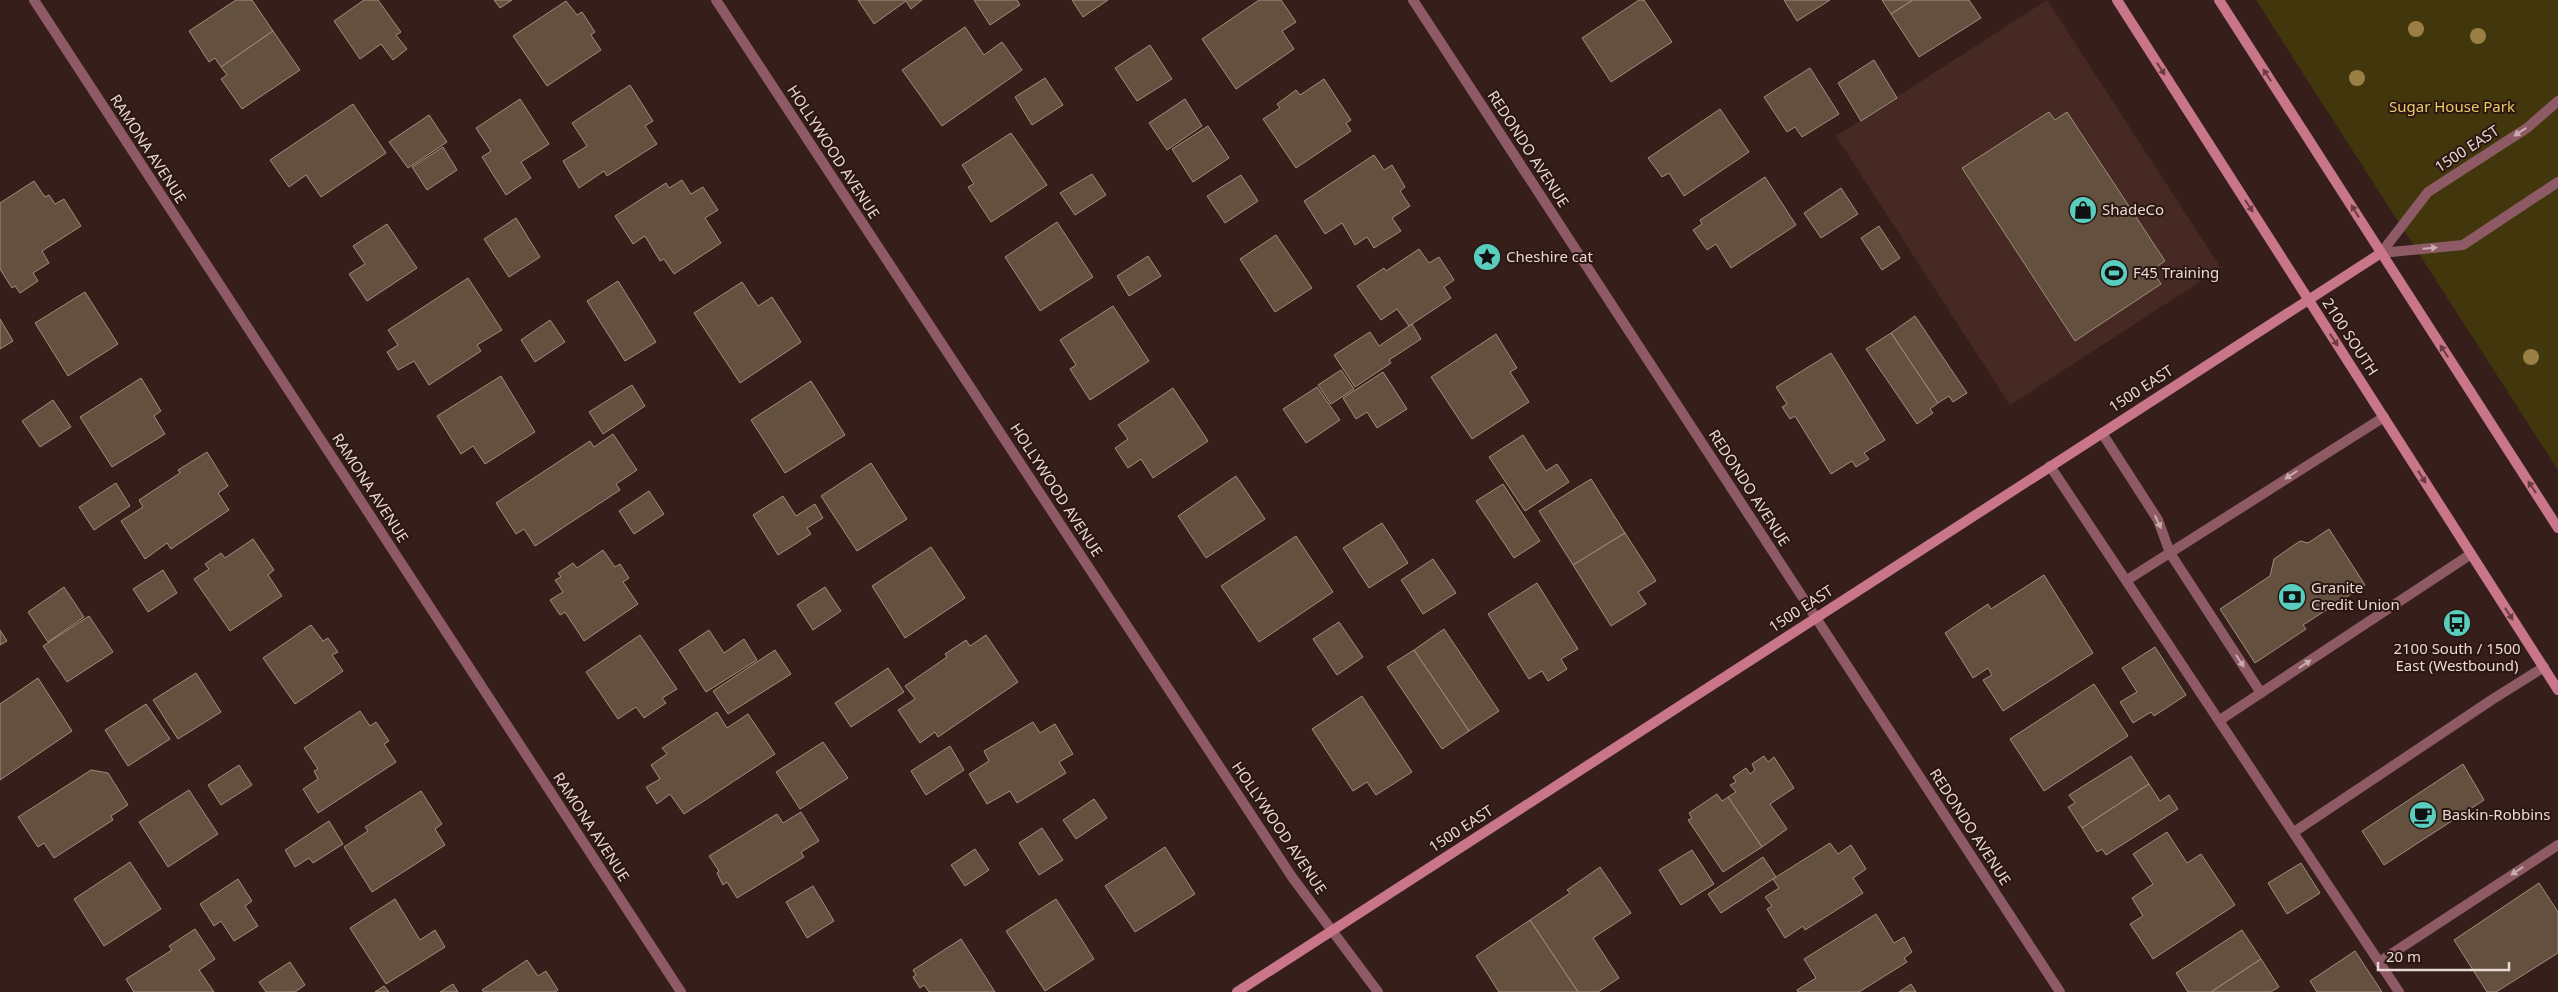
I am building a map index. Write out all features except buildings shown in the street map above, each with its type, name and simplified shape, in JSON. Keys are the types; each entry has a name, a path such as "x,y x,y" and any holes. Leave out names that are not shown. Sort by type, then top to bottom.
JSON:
{"main road":[{"name":"2100 SOUTH","path":"2117,0 2558,690"},
{"path":"2219,0 2558,528"},
{"name":"1500 EAST","path":"1237,992 2381,253"}],"street":[{"name":"RAMONA AVENUE","path":"34,0 681,992"},
{"name":"HOLLYWOOD AVENUE","path":"716,0 1292,877 1378,992"},
{"name":"REDONDO AVENUE","path":"1413,0 2060,992"},
{"name":"1500 EAST","path":"2381,253 2428,192 2527,128 2558,101"},
{"name":"1500 EAST","path":"2381,253 2462,245 2558,182"},
{"path":"2128,580 2384,417"},
{"path":"2102,433 2158,520 2170,553 2261,693"},
{"path":"2050,466 2128,580 2399,992"},
{"path":"2220,720 2471,554"},
{"path":"2294,832 2493,699 2544,668"},
{"path":"2379,962 2558,845"}],"shaded area":[{"path":"2047,0 2221,268 2010,405 1836,136"}],"green space":[{"name":"Sugar House Park","path":"2256,0 2558,0 2558,470"}],"place":[{"name":"ShadeCo","path":"2083,210"},
{"name":"Cheshire cat","path":"1487,257"},
{"name":"F45 Training","path":"2114,273"},
{"name":"Granite Credit Union","path":"2292,597"},
{"name":"2100 South / 1500 East (Westbound)","path":"2457,623"},
{"name":"Baskin-Robbins","path":"2423,815"}]}
